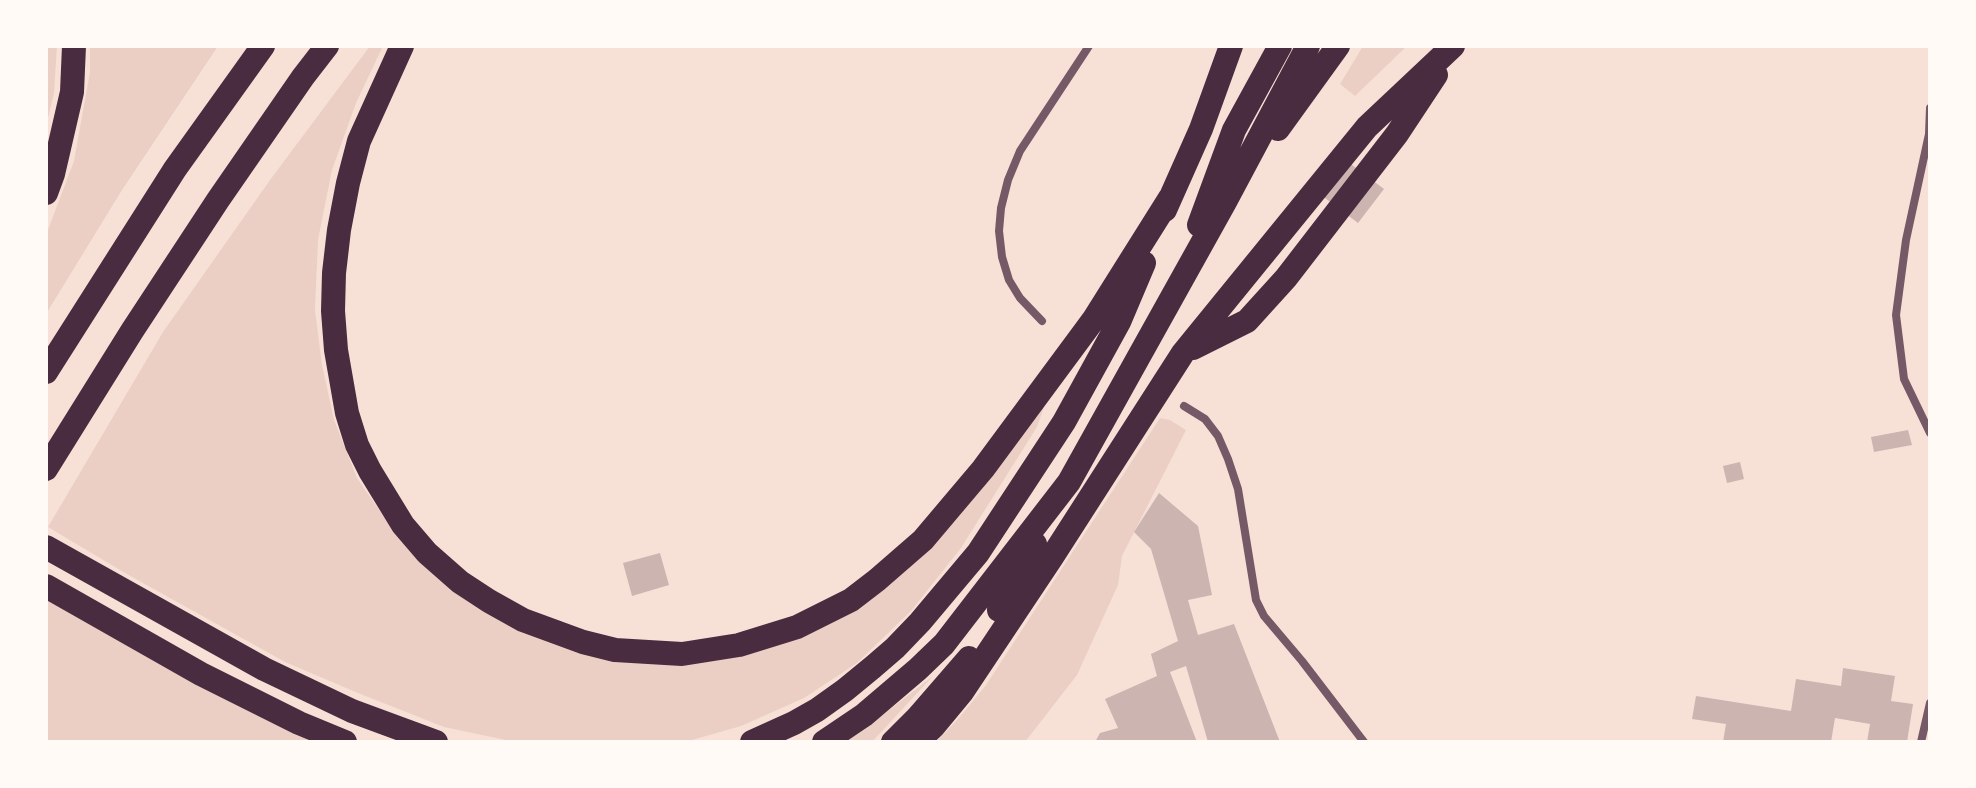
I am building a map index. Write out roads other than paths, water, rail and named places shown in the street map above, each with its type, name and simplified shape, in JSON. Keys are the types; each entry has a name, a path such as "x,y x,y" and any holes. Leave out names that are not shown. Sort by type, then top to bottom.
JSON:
{"highway":[{"path":"46,193 72,92 74,46"},
{"path":"46,372 175,169 263,46"},
{"path":"46,469 218,200 327,46"},
{"path":"402,46 359,141 348,183 335,259 333,311 336,350 347,413 357,445 403,525 427,553 460,582 523,620 615,650 682,654 754,641 825,614 851,600 877,580 923,540 998,450 1094,319 1170,198"},
{"path":"1201,129 1218,46"},
{"path":"752,742 817,710 854,683 920,622 978,553 1064,422 1112,334 1201,129 1231,46"},
{"path":"1201,129 1249,46"},
{"path":"1173,294 1234,130 1280,46"},
{"path":"893,742 968,659 1009,594 1308,46"},
{"path":"1225,202 1338,46"},
{"path":"917,742 962,692 1183,353 1247,321 1286,278 1397,134 1454,46"},
{"path":"824,742 864,715 944,644 1069,482"},
{"path":"46,547 278,676 352,711 436,742"},
{"path":"53,590 201,674 299,723 345,742"}],"street":[{"path":"1042,321 1020,298 1009,280 999,231 1001,208 1020,151 1089,46"},
{"path":"1930,108 1929,134 1906,240 1896,315 1904,379 1930,433"},
{"path":"1184,406 1205,419 1218,436 1228,459 1238,489 1254,587 1264,616 1364,742"},
{"path":"1921,742 1930,703"}]}
